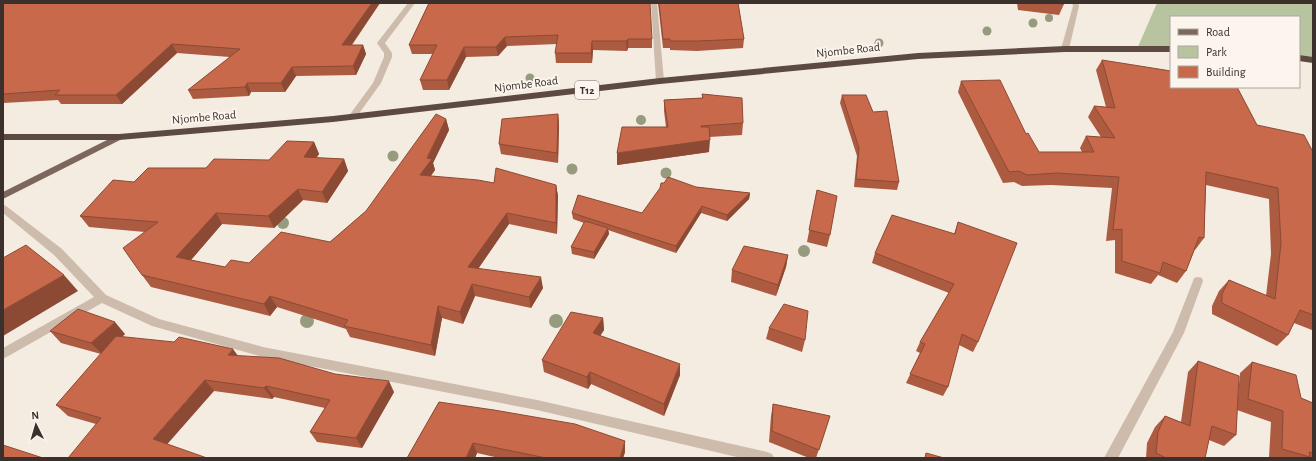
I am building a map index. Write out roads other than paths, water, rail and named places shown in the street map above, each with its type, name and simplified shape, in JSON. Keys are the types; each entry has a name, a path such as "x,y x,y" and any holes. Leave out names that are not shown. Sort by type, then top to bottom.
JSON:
{"highway":[{"name":"Njombe Road","path":"3,137 119,137 352,117 660,81 918,56 1065,49 1170,50"},
{"path":"1300,58 1313,60"}],"main road":[{"path":"3,196 119,137"}],"street":[{"path":"352,117 377,83 388,57 388,53 381,43 412,3"},
{"path":"654,3 660,81"},
{"path":"1065,49 1076,6 1075,3"},
{"path":"3,208 58,252 102,298 156,323 263,352 536,405 759,457"},
{"path":"1111,458 1178,333 1198,281"},
{"path":"3,354 102,298"}]}
